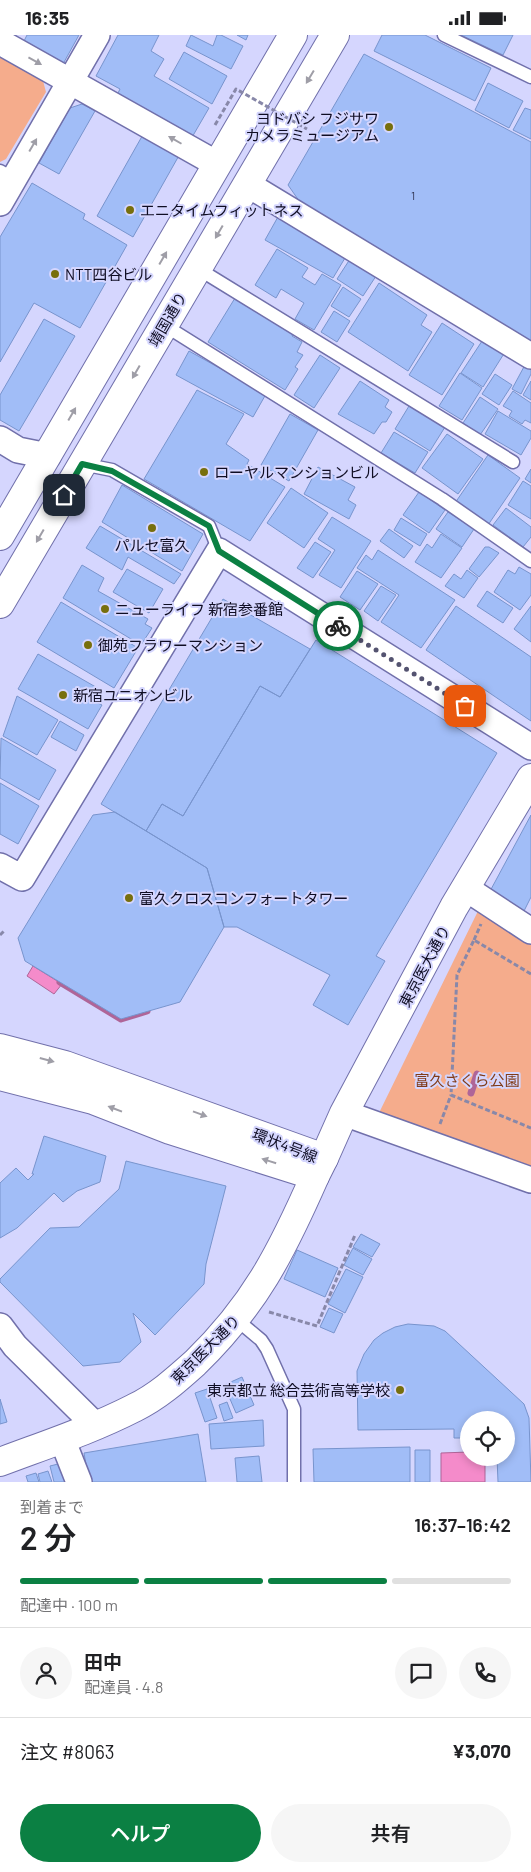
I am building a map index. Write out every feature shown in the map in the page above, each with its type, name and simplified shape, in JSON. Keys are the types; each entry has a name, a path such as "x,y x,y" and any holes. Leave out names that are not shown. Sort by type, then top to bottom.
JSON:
{"main road":[{"path":"0,536 293,35"},
{"name":"靖国通り","path":"0,603 335,35"},
{"path":"48,456 82,464"},
{"name":"東京医大通り","path":"0,1462 62,1439 135,1407 172,1384 242,1313 260,1287 290,1233 344,1113 454,907 467,889 531,778"},
{"name":"環状4号線","path":"0,1048 65,1065 320,1167"},
{"name":"環状4号線","path":"0,1076 93,1100 170,1130 320,1167"}],"street":[{"path":"0,203 7,175 70,81 97,35"},
{"path":"0,42 217,164"},
{"path":"247,184 531,356"},
{"path":"0,439 18,450 48,456"},
{"path":"0,866 22,878 219,551 531,747"},
{"path":"467,889 531,931"},
{"path":"344,1113 431,1146 531,1180"},
{"path":"0,1326 15,1346 94,1425"},
{"path":"62,1439 79,1482"}],"lane":[{"path":"444,35 531,77"},
{"path":"197,269 513,462"},
{"path":"164,325 442,499 531,561"},
{"path":"82,464 112,471 209,526 219,551"},
{"path":"242,1313 267,1349 294,1409 294,1482"}],"path":[{"path":"214,125 236,89 307,129"},
{"path":"0,935 5,931"},
{"path":"431,1146 451,1095 457,975 474,940 531,974"},
{"path":"451,1095 531,1128"},
{"path":"242,1313 317,1326 355,1235"}],"green space":[{"path":"0,52 42,77 46,92 6,159 0,162"},
{"name":"富久さくら公園","path":"479,909 531,944 531,1172 377,1117"}],"shaded area":[{"path":"33,966 62,984 54,994 27,976"},
{"path":"460,1452 460,1466 485,1466 485,1482 441,1482 441,1453"}],"building":[{"path":"27,35 79,35 63,64 24,41"},
{"path":"118,35 159,35 151,51 164,59 154,76 209,108 191,139 117,95 120,89 96,76"},
{"path":"191,35 213,46 217,35 221,35 243,46 231,69 186,46"},
{"path":"237,35 248,35 246,40"},
{"path":"382,35 425,35 491,68 475,101 374,51"},
{"path":"461,35 513,35 503,55"},
{"path":"184,52 227,76 212,104 169,79"},
{"path":"364,54 531,142 531,342 302,205 288,185"},
{"path":"488,83 523,101 509,128 475,110"},
{"path":"82,104 95,111 59,174 39,163 70,108"},
{"path":"525,108 531,110 531,139 513,130"},
{"path":"145,131 181,152 133,237 97,216"},
{"name":"NTT四谷ビル","path":"32,183 85,214 83,219 127,245 80,328 34,303 0,362 0,237"},
{"path":"279,215 348,253 333,278 265,240"},
{"path":"277,249 308,268 302,277 315,285 322,274 341,285 314,330 295,319 304,303 281,289 276,298 255,285"},
{"path":"352,256 378,273 363,296 337,279"},
{"path":"379,283 427,315 421,325 432,332 408,371 348,332"},
{"path":"343,287 361,299 349,317 331,306"},
{"path":"235,298 293,334 292,336 302,342 297,352 303,355 295,367 298,369 285,390 208,342"},
{"path":"334,311 350,321 337,342 321,332"},
{"path":"44,319 75,336 19,431 0,420 0,395"},
{"path":"442,323 474,344 442,395 409,375"},
{"path":"484,338 505,352 483,387 461,373"},
{"path":"189,351 266,394 253,417 176,375"},
{"path":"320,355 340,368 314,408 294,395"},
{"path":"526,363 531,366 531,374 521,394 512,389"},
{"path":"460,373 482,388 462,420 439,406"},
{"path":"495,374 512,385 499,405 482,394"},
{"path":"360,381 389,400 385,407 392,412 386,422 382,422 374,434 338,414"},
{"path":"531,381 531,400 523,395"},
{"name":"ローヤルマンションビル","path":"197,390 244,414 226,444 249,460 247,464 285,487 250,541 144,479"},
{"path":"513,391 531,403 531,423 525,420 522,424 509,416 512,411 503,406"},
{"path":"480,397 498,409 480,435 463,423"},
{"path":"409,406 445,427 430,451 395,429"},
{"path":"498,411 531,431 531,438 521,455 485,434"},
{"path":"290,414 318,430 289,481 261,465"},
{"path":"394,432 428,452 415,473 381,453"},
{"path":"447,434 483,459 458,494 422,468"},
{"path":"488,455 520,478 488,525 455,503"},
{"path":"318,467 355,487 348,500 356,505 349,519 304,494"},
{"path":"531,469 531,483 525,479"},
{"path":"523,481 531,486 531,519 508,505"},
{"name":"パルセ富久","path":"122,485 203,534 182,571 102,522"},
{"path":"291,488 328,513 304,548 267,523"},
{"path":"419,492 445,510 429,533 403,515"},
{"path":"506,508 531,527 531,537 523,547 493,525"},
{"path":"448,512 474,529 462,547 436,529"},
{"path":"332,517 371,541 341,588 319,575 335,550 318,539"},
{"path":"401,518 427,534 420,546 394,530"},
{"path":"100,526 181,574 174,584 128,557 122,570 86,548"},
{"path":"389,529 413,546 404,558 380,541"},
{"path":"441,534 462,548 441,578 415,562 427,544 432,548"},
{"path":"315,542 331,552 313,578 297,568"},
{"path":"485,547 489,547 499,553 479,577 469,569"},
{"path":"378,550 455,600 421,648 381,622 399,595 357,568 366,555 372,560"},
{"name":"ニューライフ 新宿参番館","path":"82,565 104,578 98,591 148,619 145,624 152,628 141,645 63,598"},
{"path":"519,567 531,574 531,595 520,610 494,592 508,570 515,574"},
{"path":"127,569 163,589 149,613 113,592"},
{"path":"467,570 478,578 464,598 445,586 454,574 461,579"},
{"path":"357,571 378,584 360,610 340,597"},
{"path":"381,586 396,595 378,621 364,611"},
{"path":"487,591 513,608 503,623 477,606"},
{"path":"223,599 310,649 280,697 260,686 183,816 162,804 146,831 101,804"},
{"name":"御苑フラワーマンション","path":"61,602 138,648 114,688 37,642"},
{"path":"456,606 531,657 531,721 426,650"},
{"path":"531,606 531,642 514,629"},
{"path":"316,640 497,753 376,956 385,961 348,1025 313,1005 330,975 237,927 224,927 207,868 146,831 162,804 183,816 260,686 280,697"},
{"name":"新宿ユニオンビル","path":"38,654 101,690 94,701 102,705 88,729 18,689"},
{"path":"17,696 58,720 37,755 3,736"},
{"path":"60,721 84,735 76,751 51,737"},
{"path":"1,738 56,770 39,800 0,778"},
{"path":"0,783 39,806 18,844 0,834"},
{"name":"富久クロスコンフォートタワー","path":"115,812 207,868 224,927 180,1002 121,1019 25,961 18,938 93,815"},
{"path":"531,815 531,897 524,911 489,893"},
{"path":"44,1136 106,1156 100,1182 77,1191 63,1202 54,1193 17,1228 0,1238 0,1183 16,1168 28,1180 34,1174 32,1174"},
{"path":"126,1161 226,1186 206,1264 204,1284 155,1335 133,1313 141,1342 120,1362 83,1366 0,1282 0,1279 50,1228 79,1227 119,1189"},
{"path":"361,1234 380,1244 372,1257 353,1247"},
{"path":"353,1248 372,1259 363,1275 344,1265"},
{"path":"297,1250 338,1268 325,1297 284,1279"},
{"path":"346,1269 363,1277 345,1313 328,1304"},
{"path":"329,1308 343,1314 334,1333 320,1327"},
{"path":"408,1324 434,1326 445,1331 524,1404 529,1418 531,1482 498,1482 497,1466 515,1466 515,1411 460,1411 460,1438 454,1438 454,1429 358,1430 357,1371 364,1354 374,1340 395,1327"},
{"path":"242,1377 254,1405 236,1413 224,1385"},
{"path":"207,1389 217,1418 205,1422 195,1393"},
{"path":"0,1399 7,1422 0,1424"},
{"path":"227,1402 233,1418 224,1421 219,1405"},
{"path":"263,1420 264,1446 211,1449 209,1424"},
{"path":"198,1434 206,1482 89,1482 84,1453"},
{"path":"410,1447 410,1482 314,1482 313,1449"},
{"path":"415,1450 430,1450 430,1482 415,1482"},
{"path":"259,1456 262,1482 237,1482 235,1458"},
{"path":"62,1463 67,1482 54,1482 50,1466"},
{"path":"48,1471 52,1482 40,1482 38,1474"},
{"path":"36,1473 39,1482 28,1482 26,1476"}],"waterway":[{"path":"60,982 121,1019 147,1011"},
{"path":"471,1093 477,1074"}],"way so far":[{"path":"338,626 465,706"}],"place":[{"name":"ヨドバシ フジサワ カメラミュージアム","path":"389,127"},
{"name":"エニタイムフィットネス","path":"130,210"},
{"name":"NTT四谷ビル","path":"55,274"},
{"name":"ローヤルマンションビル","path":"204,472"},
{"name":"パルセ富久","path":"152,528"},
{"name":"ニューライフ 新宿参番館","path":"105,609"},
{"name":"御苑フラワーマンション","path":"88,645"},
{"name":"新宿ユニオンビル","path":"63,695"},
{"name":"富久クロスコンフォートタワー","path":"129,898"},
{"name":"東京都立 総合芸術高等学校","path":"400,1390"}],"route":[{"path":"64,495 82,464 112,471 209,526 219,551 338,626"}]}
